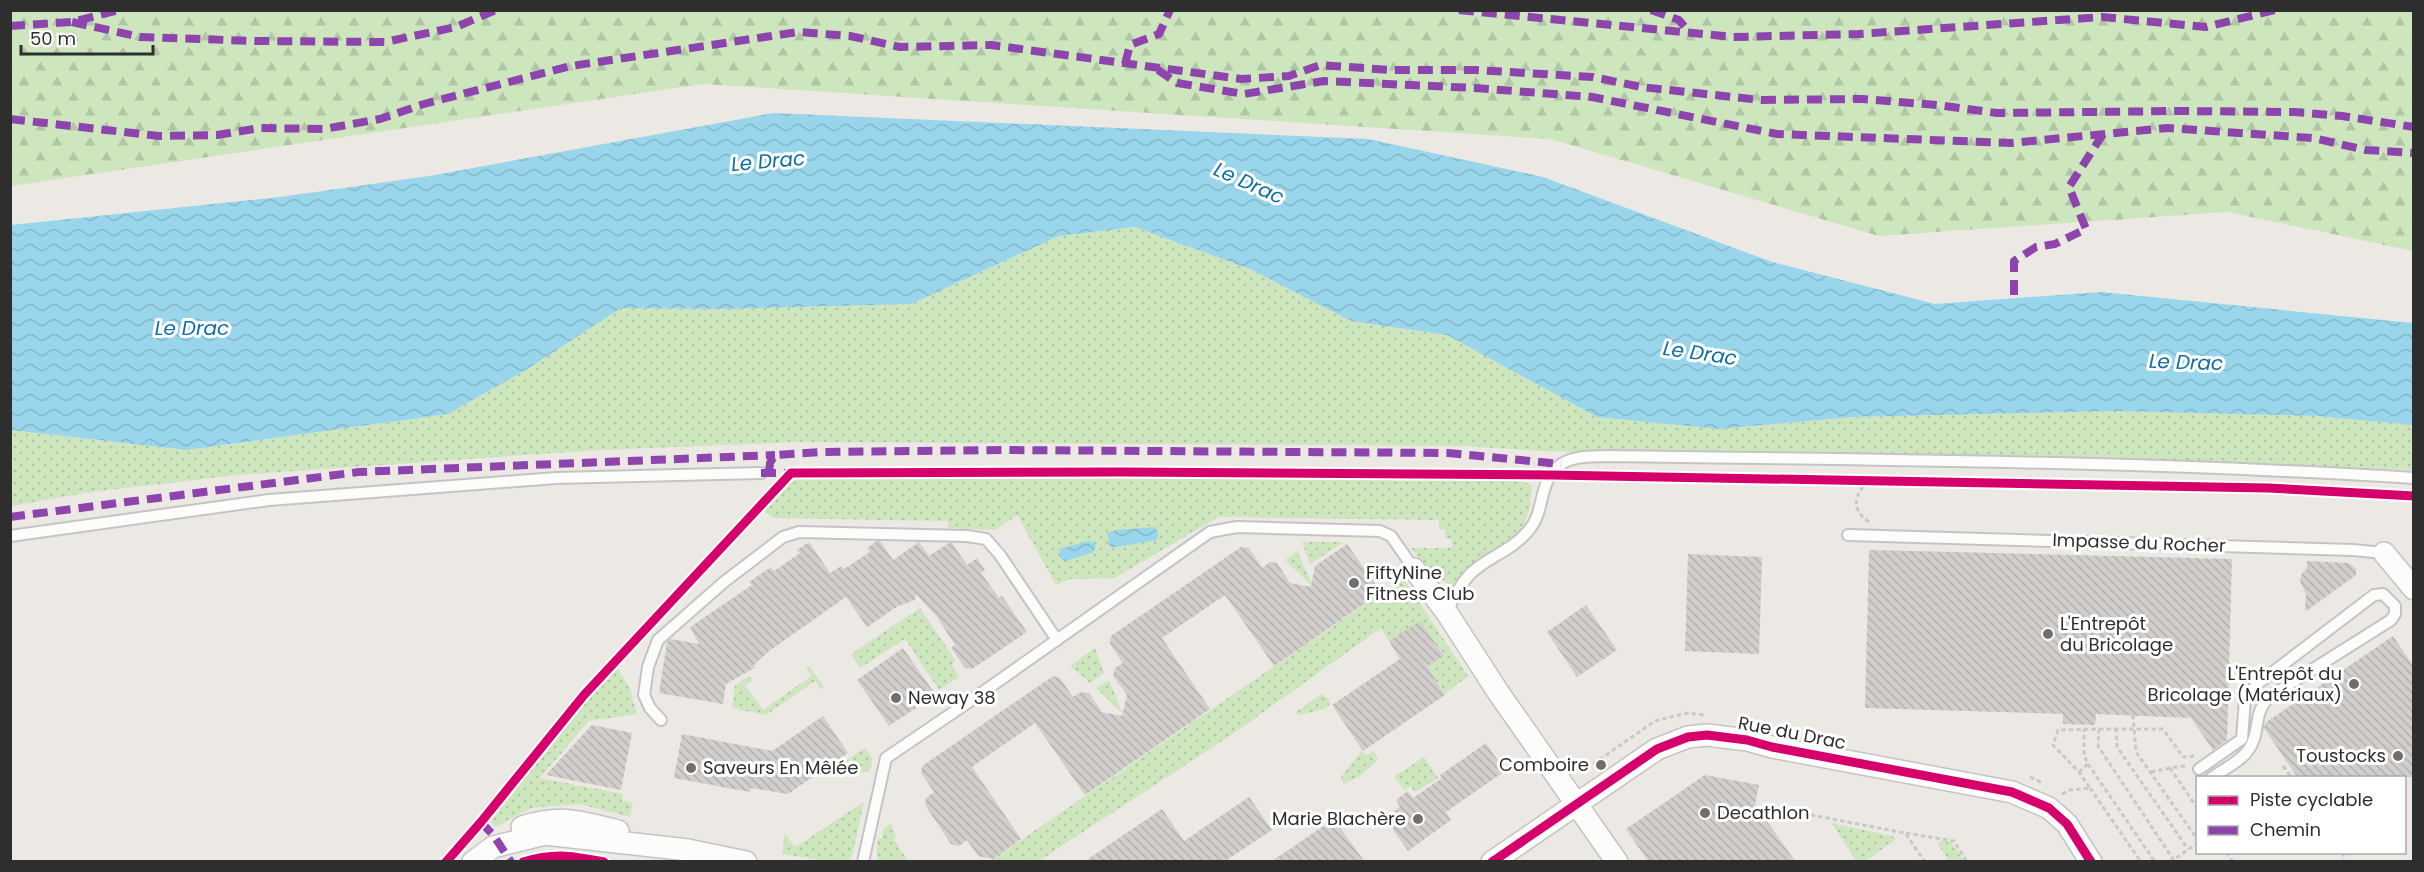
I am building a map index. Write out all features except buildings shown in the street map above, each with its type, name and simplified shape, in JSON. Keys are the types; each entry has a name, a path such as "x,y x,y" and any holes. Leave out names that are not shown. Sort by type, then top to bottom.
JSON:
{"street":[{"name":"Impasse du Rocher","path":"2384,553 2414,589"},
{"path":"1414,569 1447,613 1498,692 1617,861"},
{"name":"Rue du Drac","path":"1492,861 1657,749 1689,737 1707,735 1747,740 1772,747 2012,792 2049,808 2067,825 2091,861"},
{"path":"461,861 484,840 546,820 570,820 688,850 746,861"},
{"path":"473,861 493,847 545,834 688,850"}],"lane":[{"path":"1447,613 1457,590 1472,573 1504,552 1530,530 1539,513 1544,484 1551,475 1561,464 1580,457 1921,460 2287,470 2414,478"},
{"path":"10,536 269,500 556,478 760,473"},
{"path":"863,861 885,758 1058,640 1210,532 1237,527 1380,531 1391,536 1414,569"},
{"path":"661,720 650,708 644,695 648,667 658,640 724,582 783,537 799,532 967,536 986,539 1000,555 1058,640"},
{"name":"Impasse du Rocher","path":"1848,535 2274,547 2384,553"},
{"path":"2194,767 2242,739 2245,699 2256,685 2374,595 2383,594 2388,597 2395,606 2396,614 2391,620 2269,697 2261,706 2257,716 2253,742 2248,753 2213,776"}],"path":[{"path":"1856,505 1859,491 1870,480"},
{"path":"2133,716 2136,752 2196,839"},
{"path":"2116,728 2117,747 2188,849"},
{"path":"2084,729 2084,755 2088,764 2155,861"},
{"path":"2099,729 2098,746 2173,861 2196,843"},
{"path":"2141,861 2079,772 2053,746 2058,730 2163,729 2183,757 2199,756"},
{"path":"2079,772 2088,764"},
{"path":"2283,766 2291,776"},
{"path":"2151,772 2194,767"},
{"path":"2170,768 2196,806"},
{"path":"2049,808 2060,795 2070,790 2090,788"},
{"path":"1796,812 1954,841 1967,861"},
{"path":"1905,833 1925,861"}],"green space":[{"path":"10,11 2413,11 2413,251 2228,212 1879,236 1550,139 703,84 11,186"},
{"path":"1135,227 1250,269 1351,321 1447,335 1597,417 1719,429 1853,417 2114,411 2316,416 2414,425 2413,470 2111,459 1541,451 1462,446 799,442 600,450 237,475 92,492 11,506 11,430 186,450 448,414 529,368 621,308 723,309 911,304 1059,236"},
{"path":"857,476 1515,479 1532,485 1530,508 1523,527 1499,550 1471,566 1453,585 1440,580 1411,548 1452,548 1452,539 1445,538 1445,530 1439,529 1439,520 1218,517 1115,578 1070,579 1056,585 1017,515 996,530 948,528 948,521 773,518 764,511 788,481"},
{"path":"1302,542 1344,542 1310,564"},
{"path":"1297,551 1314,588 1285,560"},
{"path":"1403,578 1468,676 1445,694 1427,666 1444,655 1420,621 1389,641 1381,628 1237,731 1039,861 989,862"},
{"path":"920,608 956,661 952,664 959,677 939,690 905,639 860,668 851,654"},
{"path":"1095,648 1104,673 1090,683 1070,666"},
{"path":"616,665 630,689 637,714 589,721 540,778 623,794 622,801 633,803 630,817 579,804 531,808 495,827 491,821 546,747"},
{"path":"809,666 824,687 822,690 815,681 766,715 732,708 735,685 750,676 753,680 745,686 763,710 811,676 806,667"},
{"path":"1109,680 1123,714 1096,688"},
{"path":"1322,694 1329,699 1330,704 1325,709 1298,715 1296,712"},
{"path":"865,748 872,758 871,769 863,773 849,771 843,762"},
{"path":"1361,751 1366,755 1374,751 1378,760 1359,777 1343,784 1341,777"},
{"path":"1424,757 1438,778 1415,792 1410,786 1405,790 1394,777"},
{"path":"864,802 849,861 826,861 782,854 785,833 792,844 797,846"},
{"path":"891,823 896,837 893,838 908,861 877,861 877,839 882,839 883,829"},
{"path":"1832,823 1892,836 1896,839 1866,861 1856,861"},
{"path":"1951,842 1964,861 1949,861 1937,843"}],"water":[{"name":"Le Drac","path":"773,113 1368,139 1543,177 1772,262 1935,304 2101,292 2413,323 2413,425 2316,416 2114,411 1853,417 1719,429 1597,417 1447,335 1351,321 1250,269 1135,227 1059,236 911,304 723,309 621,308 529,368 448,414 186,450 11,430 11,225 280,197 429,176"},
{"path":"1155,527 1158,532 1157,540 1110,547 1107,533 1116,530"},
{"path":"1089,541 1096,544 1094,552 1066,561 1060,558 1059,549"}],"marked path":[{"path":"10,26 72,22 119,10"},
{"path":"72,22 140,37 385,42 456,27 496,10"},
{"path":"1125,64 1130,45 1159,34 1170,10"},
{"path":"1459,10 1733,37 1859,34 2102,17 2206,27 2275,10"},
{"path":"1651,10 1679,20 1688,31"},
{"path":"10,119 159,136 217,135 260,128 324,129 380,119 424,104 571,66 798,32 850,36 900,47 991,45 1241,79 1289,76 1320,65 1391,70 1476,70 1593,77 1641,87 1761,100 1862,99 1997,113 2294,112 2342,116 2414,127"},
{"path":"1158,70 1177,83 1244,94 1324,81 1475,88 1592,97 1777,134 2011,143 2167,128 2313,138 2366,150 2414,153"},
{"path":"2014,295 2014,261 2036,247 2055,244 2086,229 2069,187 2103,134"},
{"path":"769,472 770,463 775,455 822,452 1005,450 1448,453 1561,464"},
{"path":"10,517 359,472 775,455"},
{"path":"761,473 793,473"},
{"path":"481,822 494,836 511,862"}],"cycle path":[{"path":"446,862 584,695 791,473 1122,472 1551,475 2268,488 2414,496"},
{"path":"1492,862 1657,749 1688,737 1707,735 1747,740 1772,747 2012,792 2049,808 2067,824 2091,862"},
{"path":"523,862 564,856 604,862"}],"place":[{"name":"FiftyNine Fitness Club","path":"1354,583"},
{"name":"L'Entrepôt du Bricolage","path":"2048,634"},
{"name":"L'Entrepôt du Bricolage (Matériaux)","path":"2354,684"},
{"name":"Neway 38","path":"896,698"},
{"name":"Toustocks","path":"2398,756"},
{"name":"Comboire","path":"1601,765"},
{"name":"Saveurs En Mêlée","path":"691,768"},
{"name":"Decathlon","path":"1705,813"},
{"name":"Marie Blachère","path":"1418,819"}]}
